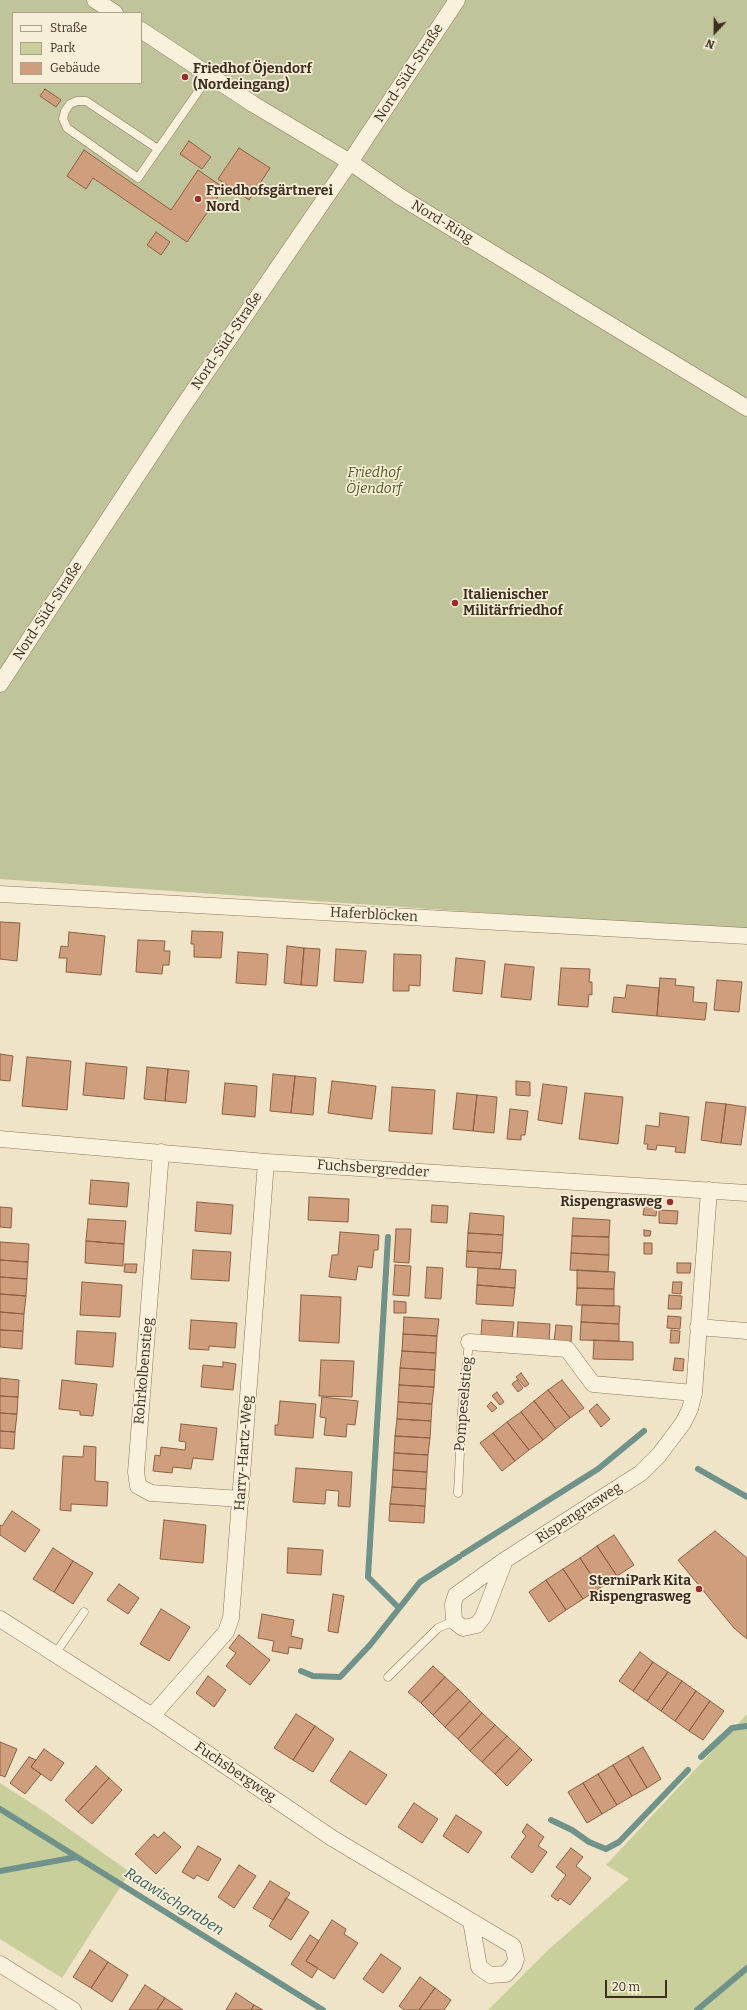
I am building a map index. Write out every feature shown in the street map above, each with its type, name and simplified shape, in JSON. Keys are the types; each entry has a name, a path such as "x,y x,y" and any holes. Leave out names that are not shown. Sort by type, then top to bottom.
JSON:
{"street":[{"path":"95,0 113,12"},
{"name":"Nord-Süd-Straße","path":"0,684 177,415 350,162 457,0"},
{"name":"Nord-Ring","path":"142,31 209,76 350,162 399,196 747,408"},
{"name":"Haferblöcken","path":"0,894 747,936"},
{"name":"Fuchsbergredder","path":"0,1139 266,1162 747,1193"},
{"name":"Rohrkolbenstieg","path":"162,1152 136,1472 138,1486 151,1493 240,1499"},
{"name":"Harry-Hartz-Weg","path":"152,1716 226,1632 232,1618 266,1162"},
{"name":"Rispengrasweg","path":"454,1621 453,1604 456,1595 505,1560 641,1473 659,1455 683,1424 690,1409 694,1393 709,1190"},
{"path":"698,1327 747,1331"},
{"name":"Pompeselstieg","path":"469,1342 567,1349 593,1384 694,1393"},
{"path":"454,1621 463,1628 477,1625 484,1617 505,1560"},
{"name":"Fuchsbergweg","path":"0,1619 152,1716 332,1838 471,1921"},
{"path":"0,1964 73,2010"}],"lane":[{"path":"158,150 86,101 77,100 70,104 65,110 63,119 67,128 138,178 158,150 209,76"},
{"name":"Pompeselstieg","path":"458,1493 462,1410 469,1342"},
{"path":"55,1654 84,1612"},
{"path":"388,1677 438,1628 454,1621"}],"green space":[{"name":"Friedhof Öjendorf","path":"0,0 747,0 747,931 0,879"},
{"path":"747,1714 747,2010 488,2010 547,1951 629,1879 606,1865"},
{"path":"0,1783 45,1812 130,1872 62,1978 0,1939"}],"building":[{"path":"45,89 61,100 56,107 40,96"},
{"path":"189,141 211,157 202,169 180,154"},
{"path":"239,148 270,168 249,200 218,179"},
{"name":"Friedhofsgärtnerei Nord","path":"84,150 171,210 198,170 224,188 187,242 93,178 86,189 67,176"},
{"path":"156,232 170,242 161,255 147,245"},
{"path":"0,922 20,923 17,961 0,959"},
{"path":"192,931 223,932 221,958 194,957 194,944 191,944"},
{"path":"69,932 105,936 101,975 66,972 67,958 59,958 61,946 68,947"},
{"path":"138,940 165,941 164,951 170,951 169,965 163,965 162,974 136,972"},
{"path":"287,946 304,948 301,985 284,983"},
{"path":"304,948 320,949 317,986 301,985"},
{"path":"336,949 366,951 363,983 334,981"},
{"path":"238,952 268,954 266,985 236,983"},
{"path":"394,954 421,955 420,986 409,985 409,991 393,991"},
{"path":"456,958 485,961 482,994 453,991"},
{"path":"505,964 534,967 531,1000 501,997"},
{"path":"561,968 590,969 589,982 592,982 592,995 589,994 588,1007 558,1005"},
{"path":"660,978 676,979 675,985 694,987 693,1002 707,1003 705,1020 657,1016"},
{"path":"717,980 742,982 739,1012 714,1010"},
{"path":"627,985 659,988 657,1016 612,1012 614,997 625,998"},
{"path":"0,1054 13,1056 10,1081 0,1080"},
{"path":"27,1057 71,1061 67,1110 22,1106"},
{"path":"86,1063 127,1067 124,1099 83,1095"},
{"path":"147,1067 168,1069 165,1101 144,1099"},
{"path":"168,1069 189,1071 186,1103 165,1101"},
{"path":"273,1074 295,1076 291,1113 270,1111"},
{"path":"295,1076 316,1078 313,1115 291,1113"},
{"path":"332,1081 376,1086 372,1119 328,1113"},
{"path":"516,1081 530,1082 530,1096 516,1095"},
{"path":"225,1083 257,1086 255,1117 222,1114"},
{"path":"543,1084 567,1087 562,1124 538,1120"},
{"path":"392,1087 435,1090 432,1134 389,1131"},
{"path":"457,1093 477,1095 473,1131 453,1129"},
{"path":"585,1093 623,1097 618,1144 579,1139"},
{"path":"477,1095 497,1097 494,1133 473,1131"},
{"path":"706,1102 726,1104 721,1143 701,1140"},
{"path":"726,1104 746,1107 741,1145 721,1143"},
{"path":"510,1109 528,1111 525,1135 521,1135 521,1140 507,1139"},
{"path":"660,1113 689,1117 685,1153 675,1152 676,1147 657,1145 656,1150 647,1149 648,1144 644,1144 646,1125 659,1127"},
{"path":"91,1180 129,1183 127,1207 89,1204"},
{"path":"309,1197 349,1199 348,1222 308,1220"},
{"path":"197,1202 233,1205 231,1234 195,1231"},
{"path":"645,1203 657,1205 656,1216 643,1215"},
{"path":"432,1205 448,1206 447,1223 431,1222"},
{"path":"0,1207 12,1208 11,1228 0,1227"},
{"path":"659,1210 678,1211 677,1224 659,1223"},
{"path":"470,1213 504,1216 503,1235 468,1233"},
{"path":"573,1218 610,1220 609,1237 572,1236"},
{"path":"88,1219 126,1221 124,1244 86,1241"},
{"path":"396,1229 411,1229 409,1263 394,1262"},
{"path":"644,1230 651,1231 650,1236 644,1236"},
{"path":"340,1232 379,1235 378,1250 374,1250 372,1268 358,1266 356,1280 329,1277 332,1255 338,1255"},
{"path":"468,1233 503,1235 502,1253 467,1251"},
{"path":"572,1236 609,1237 609,1255 571,1253"},
{"path":"86,1241 124,1244 123,1266 85,1263"},
{"path":"0,1242 29,1244 28,1262 0,1260"},
{"path":"644,1243 652,1243 652,1254 644,1254"},
{"path":"193,1250 231,1252 229,1281 191,1279"},
{"path":"467,1251 502,1253 500,1269 466,1267"},
{"path":"571,1253 609,1255 608,1272 570,1270"},
{"path":"0,1260 28,1262 27,1279 0,1277"},
{"path":"677,1263 691,1263 690,1273 677,1273"},
{"path":"125,1264 137,1264 136,1273 124,1272"},
{"path":"395,1265 411,1266 409,1296 393,1295"},
{"path":"427,1267 443,1268 441,1299 425,1298"},
{"path":"478,1268 516,1270 515,1288 477,1285"},
{"path":"577,1270 615,1272 614,1289 577,1288"},
{"path":"0,1277 27,1279 26,1296 0,1294"},
{"path":"82,1282 122,1285 120,1317 80,1315"},
{"path":"673,1282 682,1282 681,1294 672,1293"},
{"path":"477,1285 515,1288 513,1306 476,1304"},
{"path":"577,1288 614,1289 614,1306 576,1305"},
{"path":"0,1294 26,1296 24,1314 0,1312"},
{"path":"301,1295 341,1297 339,1343 299,1341"},
{"path":"669,1295 682,1296 681,1309 668,1309"},
{"path":"394,1301 406,1302 406,1313 394,1313"},
{"path":"582,1305 620,1306 619,1324 581,1322"},
{"path":"0,1312 24,1314 23,1331 0,1330"},
{"path":"668,1316 681,1317 680,1329 667,1328"},
{"path":"404,1317 439,1319 437,1336 403,1334"},
{"path":"191,1320 237,1323 235,1348 209,1346 209,1350 189,1349"},
{"path":"482,1320 514,1322 512,1338 481,1336"},
{"path":"518,1322 550,1324 549,1341 517,1338"},
{"path":"581,1322 619,1324 619,1341 580,1340"},
{"path":"556,1325 572,1326 571,1343 554,1341"},
{"path":"0,1330 23,1331 22,1349 0,1347"},
{"path":"671,1330 680,1331 679,1343 670,1343"},
{"path":"77,1331 116,1333 113,1367 75,1364"},
{"path":"403,1334 437,1336 436,1353 402,1351"},
{"path":"594,1340 633,1342 633,1360 593,1359"},
{"path":"402,1351 436,1353 435,1370 400,1368"},
{"path":"675,1358 684,1359 683,1371 673,1370"},
{"path":"321,1360 354,1361 352,1397 319,1396"},
{"path":"223,1362 236,1364 233,1390 201,1387 203,1365 223,1367"},
{"path":"400,1368 435,1370 434,1387 399,1385"},
{"path":"521,1373 529,1384 525,1387 516,1377"},
{"path":"0,1378 19,1380 18,1397 0,1396"},
{"path":"62,1380 97,1384 93,1416 80,1415 80,1411 59,1409"},
{"path":"517,1380 523,1388 518,1392 512,1384"},
{"path":"562,1380 584,1408 570,1418 548,1390"},
{"path":"399,1385 434,1387 432,1404 398,1402"},
{"path":"548,1390 570,1418 556,1429 534,1401"},
{"path":"497,1392 504,1402 500,1405 492,1396"},
{"path":"0,1396 18,1397 17,1414 0,1413"},
{"path":"322,1397 358,1401 355,1425 347,1424 346,1437 324,1435 326,1418 320,1417"},
{"path":"280,1401 316,1404 313,1438 275,1435 275,1425 278,1425"},
{"path":"534,1401 556,1429 543,1440 521,1412"},
{"path":"398,1402 432,1404 431,1421 397,1419"},
{"path":"491,1402 497,1408 492,1412 487,1406"},
{"path":"597,1404 610,1419 601,1427 589,1411"},
{"path":"521,1412 543,1440 529,1450 507,1422"},
{"path":"0,1413 17,1414 15,1432 0,1431"},
{"path":"397,1419 431,1421 430,1438 395,1436"},
{"path":"507,1422 529,1450 515,1461 493,1433"},
{"path":"181,1424 217,1428 213,1460 193,1458 191,1469 173,1467 172,1473 153,1471 155,1455 160,1456 161,1447 185,1450 186,1442 179,1441"},
{"path":"0,1431 15,1432 14,1449 0,1448"},
{"path":"493,1433 515,1461 502,1471 480,1443"},
{"path":"395,1436 430,1438 428,1455 394,1453"},
{"path":"84,1446 96,1447 95,1481 108,1482 107,1506 71,1504 71,1511 60,1510 63,1456 83,1457"},
{"path":"394,1453 428,1455 427,1472 393,1470"},
{"path":"296,1468 352,1472 350,1507 338,1506 339,1491 326,1490 325,1504 293,1502"},
{"path":"393,1470 427,1472 426,1489 392,1487"},
{"path":"392,1487 426,1489 425,1506 390,1504"},
{"path":"390,1504 425,1506 424,1523 389,1521"},
{"path":"12,1511 40,1530 25,1552 0,1535 0,1525 2,1526"},
{"path":"164,1520 206,1525 203,1563 160,1559"},
{"path":"715,1531 747,1558 747,1639 734,1628 678,1560"},
{"path":"614,1535 634,1565 617,1576 597,1546"},
{"path":"597,1546 617,1576 600,1588 580,1558"},
{"path":"53,1548 73,1561 54,1592 33,1579"},
{"path":"288,1548 323,1550 321,1575 287,1573"},
{"path":"580,1558 600,1588 583,1599 563,1569"},
{"path":"73,1561 93,1573 73,1604 54,1592"},
{"path":"563,1569 583,1599 566,1610 546,1580"},
{"path":"546,1580 566,1610 549,1622 529,1592"},
{"path":"119,1584 139,1598 128,1614 107,1600"},
{"path":"333,1594 344,1596 338,1633 328,1631"},
{"path":"161,1609 190,1627 169,1661 140,1644"},
{"path":"262,1614 294,1620 291,1636 303,1639 301,1649 289,1647 288,1654 272,1651 274,1641 258,1638"},
{"path":"239,1635 270,1660 250,1685 226,1666 236,1653 229,1648"},
{"path":"640,1652 653,1662 633,1691 619,1681"},
{"path":"653,1662 668,1672 647,1701 633,1691"},
{"path":"433,1666 445,1677 421,1703 408,1692"},
{"path":"668,1672 682,1681 661,1711 647,1701"},
{"path":"208,1676 226,1690 214,1707 196,1693"},
{"path":"445,1677 458,1689 433,1715 421,1703"},
{"path":"682,1681 696,1691 675,1721 661,1711"},
{"path":"458,1689 470,1701 445,1727 433,1715"},
{"path":"696,1691 710,1701 689,1731 675,1721"},
{"path":"470,1701 482,1713 458,1739 445,1727"},
{"path":"710,1701 724,1711 703,1740 689,1731"},
{"path":"482,1713 495,1725 470,1751 458,1739"},
{"path":"296,1714 315,1726 293,1760 274,1748"},
{"path":"495,1725 507,1736 482,1762 470,1751"},
{"path":"315,1726 334,1739 313,1772 293,1760"},
{"path":"507,1736 520,1748 495,1774 482,1762"},
{"path":"0,1742 17,1749 5,1777 0,1775"},
{"path":"643,1747 661,1779 647,1788 628,1756"},
{"path":"520,1748 532,1760 507,1786 495,1774"},
{"path":"44,1749 64,1763 51,1781 31,1767"},
{"path":"350,1751 387,1775 366,1805 330,1781"},
{"path":"628,1756 647,1788 632,1796 613,1765"},
{"path":"29,1757 36,1760 31,1767 41,1774 25,1794 10,1783"},
{"path":"613,1765 632,1796 617,1805 598,1774"},
{"path":"96,1766 109,1778 78,1812 65,1800"},
{"path":"598,1774 617,1805 602,1814 583,1783"},
{"path":"109,1778 122,1790 92,1824 78,1812"},
{"path":"583,1783 602,1814 587,1823 568,1792"},
{"path":"414,1803 438,1819 422,1843 398,1827"},
{"path":"456,1815 482,1832 468,1853 443,1836"},
{"path":"527,1824 544,1837 538,1846 547,1852 532,1873 511,1857 526,1836 522,1832"},
{"path":"164,1832 181,1847 156,1874 135,1854 154,1834 158,1838"},
{"path":"198,1846 221,1859 208,1881 197,1875 194,1879 182,1872"},
{"path":"571,1848 583,1857 576,1866 591,1878 570,1905 560,1898 558,1901 551,1896 566,1875 556,1867"},
{"path":"239,1865 256,1876 234,1908 218,1897"},
{"path":"270,1881 290,1893 273,1920 253,1908"},
{"path":"286,1898 309,1912 291,1940 269,1926"},
{"path":"332,1920 346,1929 344,1934 358,1943 334,1979 306,1961"},
{"path":"310,1935 319,1941 306,1961 318,1968 312,1978 291,1964"},
{"path":"90,1950 108,1962 91,1988 73,1977"},
{"path":"381,1954 401,1968 383,1993 363,1979"},
{"path":"108,1962 128,1975 112,2002 91,1988"},
{"path":"420,1977 435,1988 419,2010 404,2010 399,2006"},
{"path":"145,1985 165,1998 157,2010 129,2010"},
{"path":"435,1988 451,2000 444,2010 419,2010"},
{"path":"236,1993 254,2005 251,2010 226,2010"},
{"path":"165,1998 183,2010 157,2010"},
{"path":"254,2005 263,2010 251,2010"}],"waterway":[{"path":"388,1237 368,1577 399,1608"},
{"path":"463,1554 598,1469 644,1431"},
{"path":"698,1469 747,1497"},
{"path":"301,1671 313,1676 340,1677 370,1645 420,1582 459,1557"},
{"path":"701,1757 732,1728 747,1726"},
{"path":"551,1820 572,1830 589,1842 606,1849 619,1842 688,1770"},
{"path":"0,1809 77,1857"},
{"name":"Raawischgraben","path":"0,1871 77,1857 323,2010"},
{"path":"697,2010 747,1968"}],"place":[{"name":"Friedhof Öjendorf (Nordeingang)","path":"185,77"},
{"name":"Friedhofsgärtnerei Nord","path":"198,199"},
{"name":"Italienischer Militärfriedhof","path":"455,603"},
{"name":"Rispengrasweg","path":"670,1202"},
{"name":"SterniPark Kita Rispengrasweg","path":"699,1589"}]}
